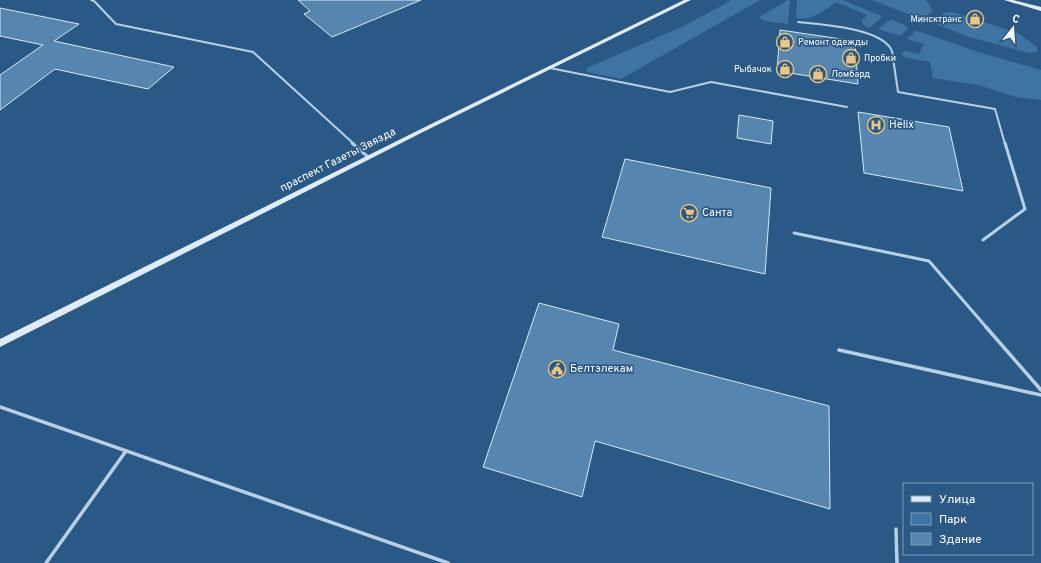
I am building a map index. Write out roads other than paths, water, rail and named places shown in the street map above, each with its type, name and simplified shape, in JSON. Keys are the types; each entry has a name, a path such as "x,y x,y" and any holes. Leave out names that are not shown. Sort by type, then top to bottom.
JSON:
{"main road":[{"name":"праспект Газеты Звязда","path":"0,343 368,158 688,0"},
{"path":"1007,0 1041,9"}],"lane":[{"path":"92,0 94,0 116,24 253,52 368,158"},
{"path":"798,22 859,31 886,41 891,49 898,92 995,109 1025,209 983,240"},
{"path":"550,68 670,92 711,82 847,107"},
{"path":"794,234 929,261 1041,390"},
{"path":"839,350 1041,395"},
{"path":"0,407 44,421 448,563"},
{"path":"46,563 126,451"},
{"path":"896,529 897,563"}],"place":[{"name":"Минсктранс","path":"975,19"},
{"name":"Ремонт одежды","path":"785,42"},
{"name":"Пробки","path":"851,58"},
{"name":"Рыбачок","path":"785,69"},
{"name":"Ломбард","path":"818,74"},
{"name":"Helix","path":"876,125"},
{"name":"Санта","path":"689,213"},
{"name":"Белтэлекам","path":"557,369"}]}
